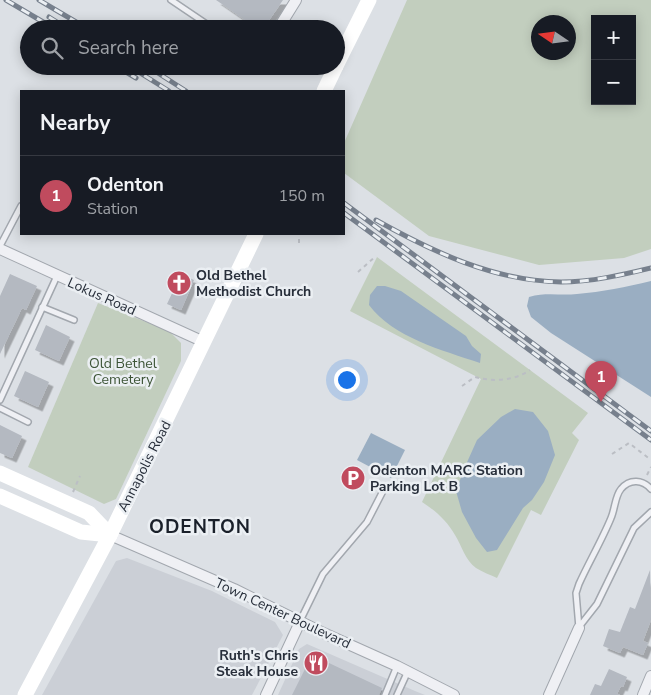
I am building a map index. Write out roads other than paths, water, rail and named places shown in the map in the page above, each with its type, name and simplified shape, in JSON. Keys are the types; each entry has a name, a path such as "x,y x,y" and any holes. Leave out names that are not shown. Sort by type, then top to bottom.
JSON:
{"main road":[{"path":"345,48 369,0"},
{"path":"324,90 332,75"},
{"name":"Annapolis Road","path":"25,695 110,535 256,235"},
{"name":"Town Center Boulevard","path":"0,473 90,513 110,535"},
{"name":"Town Center Boulevard","path":"0,496 81,532 110,535"}],"street":[{"path":"284,20 296,0"},
{"name":"Lokus Road","path":"0,247 57,276 204,342"},
{"name":"Town Center Boulevard","path":"110,535 234,589 300,622 398,666 454,695"},
{"path":"266,695 300,622"},
{"path":"549,695 579,628"},
{"path":"643,695 651,676"}],"lane":[{"path":"171,0 201,20"},
{"path":"0,247 20,208"},
{"path":"0,400 57,276"},
{"path":"42,307 74,320"},
{"path":"0,408 28,422"},
{"path":"579,628 576,593 612,517 618,494 622,487 630,482 643,482 651,489"},
{"path":"300,622 323,574 367,522 383,491"},
{"path":"579,628 596,604 634,528 651,512"},
{"path":"385,695 398,666"},
{"path":"397,695 408,671"}],"water":[{"path":"651,281 651,397 551,333 531,317 527,306 529,297 548,294 596,292"},
{"path":"377,286 385,286 401,291 466,336 472,346 481,354 480,363 420,342 392,326 369,305 370,295"},
{"path":"515,409 533,412 548,431 555,455 544,482 532,500 523,508 497,550 487,552 476,538 462,512 456,491 477,440 501,417"},
{"path":"371,433 405,450 391,478 357,460"}],"railway":[{"path":"6,0 40,20"},
{"path":"39,0 73,20"},
{"path":"49,17 54,20"},
{"path":"131,75 136,78"},
{"path":"143,75 167,90"},
{"path":"161,75 184,90"},
{"path":"345,204 651,431"},
{"path":"345,214 651,440"},
{"path":"376,220 420,243 465,263 512,276 536,280 572,282 606,278 651,268"}],"place":[{"name":"Old Bethel Methodist Church","path":"179,283"},
{"name":"Odenton","path":"601,402"},
{"name":"Odenton MARC Station Parking Lot B","path":"353,478"},
{"name":"Ruth's Chris Steak House","path":"316,663"}],"district":[{"name":"ODENTON","path":"200,526"}],"park label":[{"name":"Old Bethel Cemetery","path":"123,372"}]}
